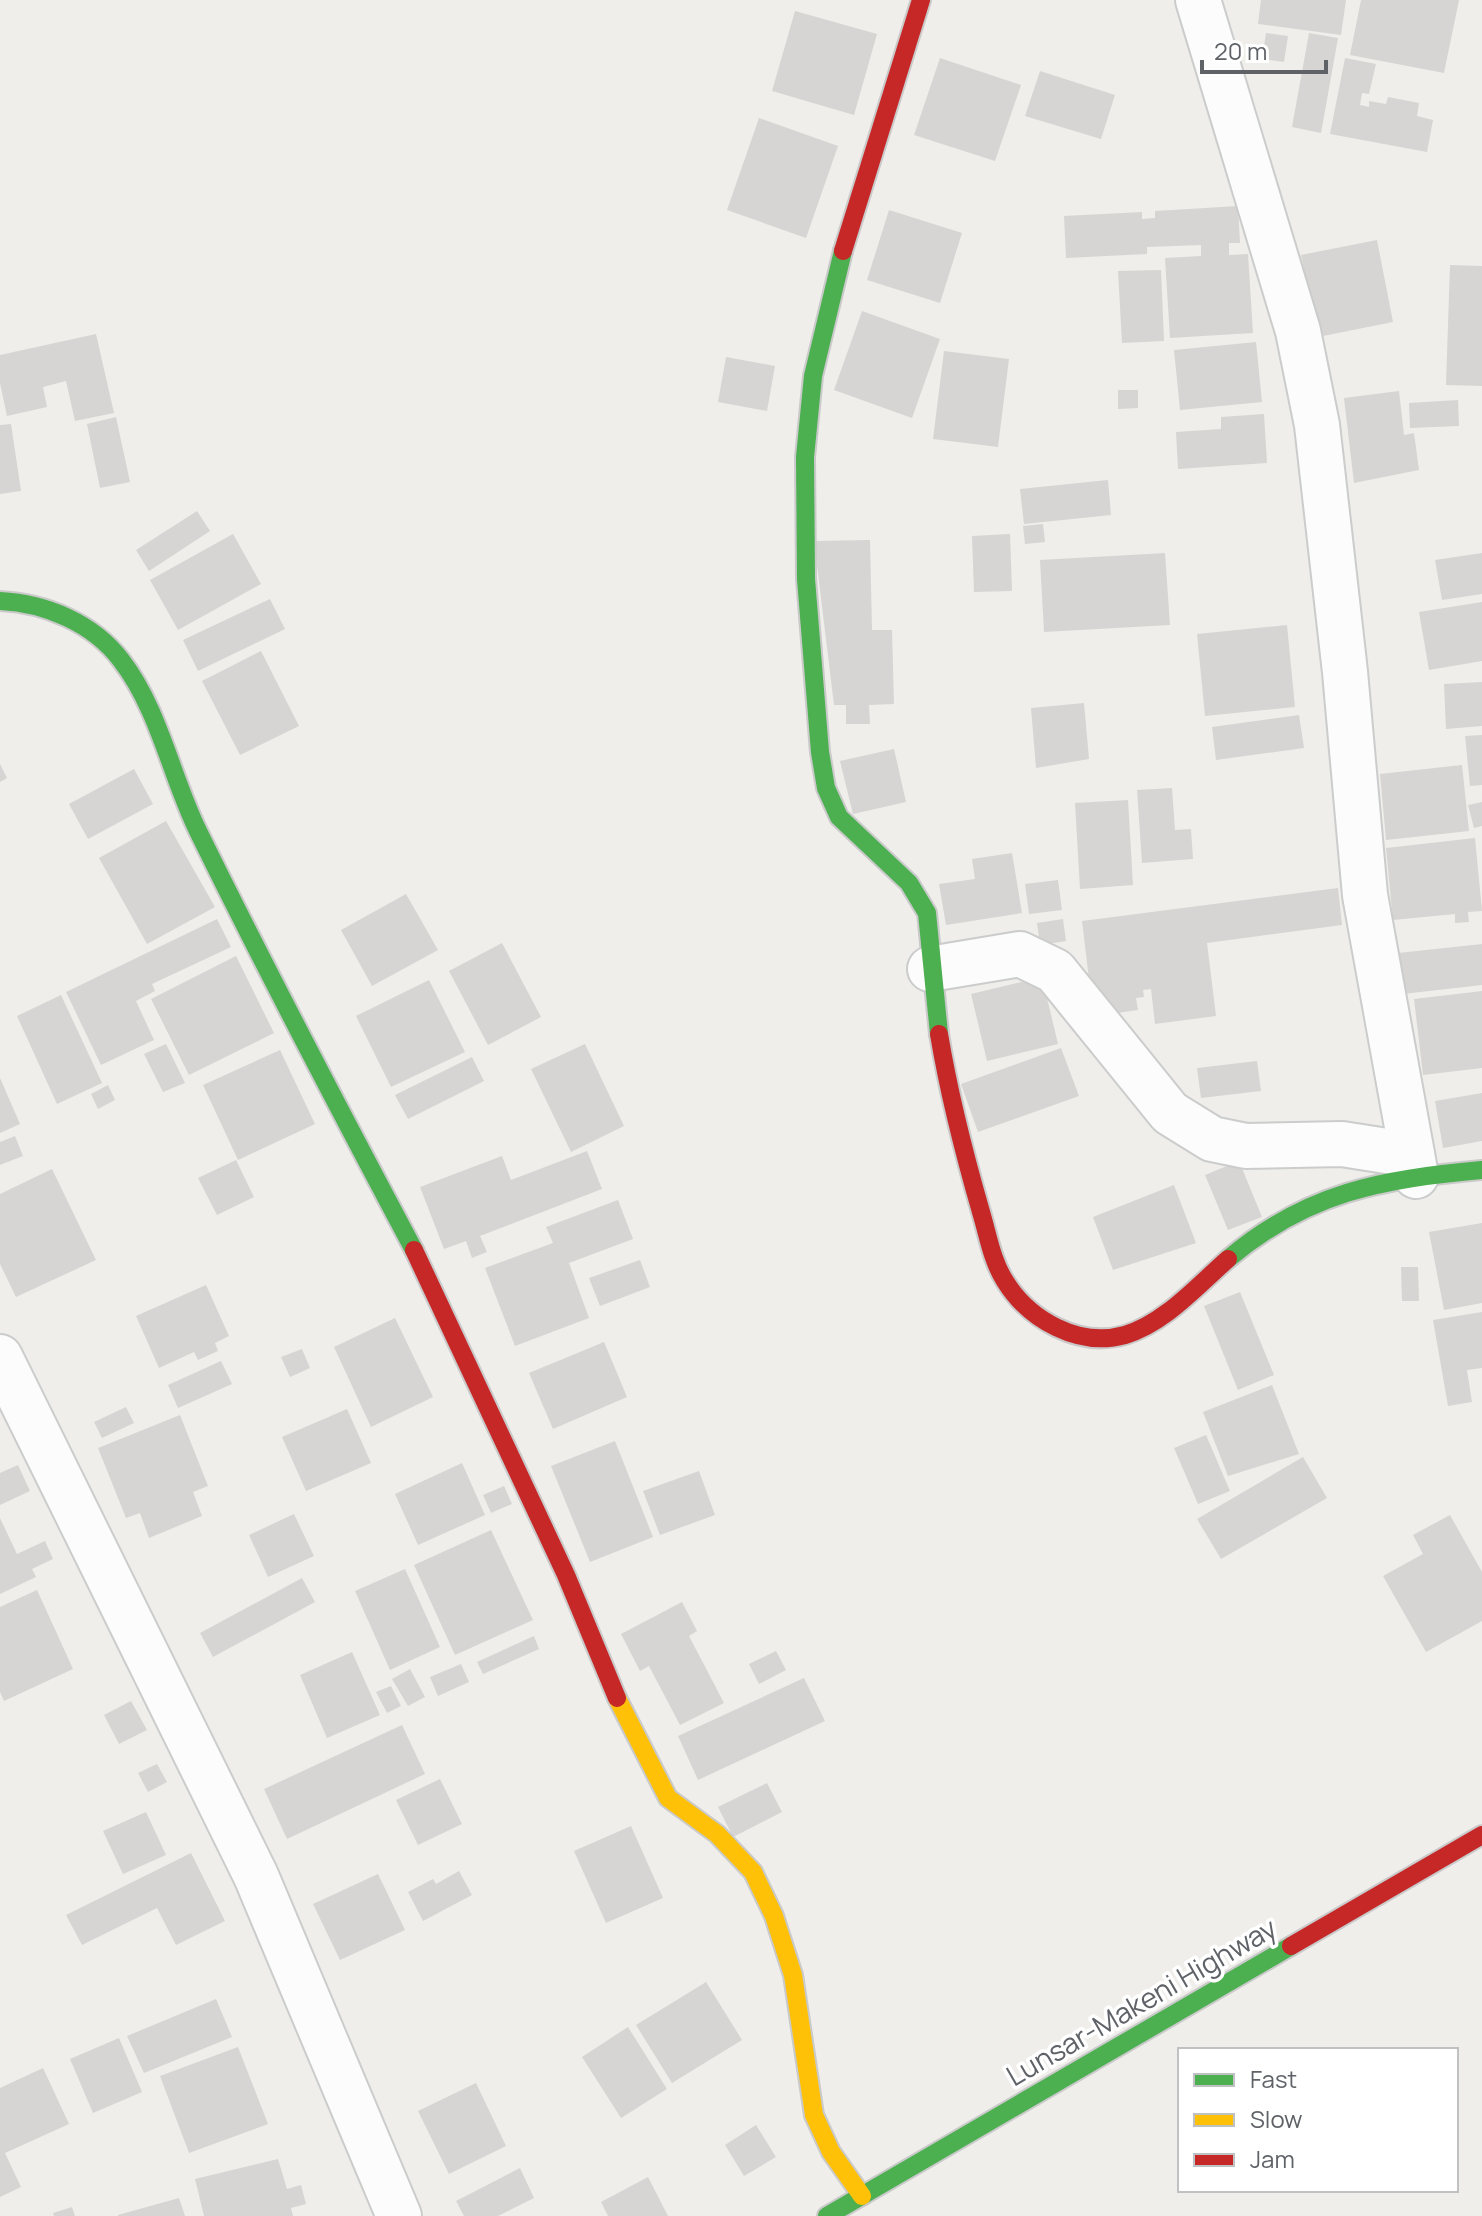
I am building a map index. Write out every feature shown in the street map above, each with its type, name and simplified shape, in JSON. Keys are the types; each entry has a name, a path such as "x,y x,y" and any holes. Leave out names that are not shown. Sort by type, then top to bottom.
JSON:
{"street":[{"path":"921,0 820,340 807,444 804,568 812,675 828,797 846,830 912,886 927,912 930,969 945,1079 991,1247 1013,1291 1027,1308 1061,1329 1085,1338 1125,1336 1157,1318 1247,1243 1310,1204 1414,1165"},
{"path":"1198,0 1298,331 1317,425 1365,895 1414,1165"},
{"path":"0,601 25,602 84,625 121,660 152,718 196,827 314,1062 427,1275 566,1575 619,1704 668,1798 717,1834 753,1872 759,1883 774,1916 793,1975 814,2115 831,2152 862,2196"},
{"path":"930,969 1020,954 1039,960 1055,971 1170,1113 1212,1139 1246,1146 1342,1144 1414,1165 1482,1170"},
{"path":"0,1357 256,1876 399,2216"},
{"name":"Lunsar-Makeni Highway","path":"827,2216 1482,1835"}],"building":[{"path":"1261,0 1346,0 1341,35 1258,24"},
{"path":"1361,0 1459,0 1444,73 1350,55"},
{"path":"795,11 877,34 854,115 772,91"},
{"path":"1266,33 1288,36 1284,62 1262,59"},
{"path":"1309,33 1338,38 1321,133 1292,127"},
{"path":"940,58 1021,85 995,161 914,135"},
{"path":"1345,58 1376,64 1369,94 1362,93 1360,105 1369,107 1369,101 1386,104 1388,97 1419,103 1417,116 1433,120 1427,152 1330,134"},
{"path":"1040,71 1115,95 1101,139 1025,116"},
{"path":"759,118 838,146 806,238 727,210"},
{"path":"1238,206 1240,243 1229,243 1229,255 1248,254 1253,333 1170,338 1165,258 1201,256 1201,245 1147,247 1147,254 1066,258 1064,216 1142,212 1142,219 1155,218 1155,211"},
{"path":"889,210 962,233 940,303 867,280"},
{"path":"1377,240 1393,322 1318,337 1301,255"},
{"path":"1450,265 1482,266 1482,386 1446,385"},
{"path":"1161,270 1164,341 1122,343 1118,271"},
{"path":"862,311 940,339 912,418 834,390"},
{"path":"96,334 114,413 75,421 66,381 43,387 47,407 7,416 0,383 0,355"},
{"path":"1256,342 1262,402 1180,410 1174,350"},
{"path":"944,351 1009,359 998,447 933,439"},
{"path":"726,357 775,366 767,411 718,402"},
{"path":"1118,390 1138,390 1138,408 1118,409"},
{"path":"1399,391 1404,435 1414,433 1419,470 1354,483 1344,398"},
{"path":"1458,400 1459,426 1410,428 1409,403"},
{"path":"1264,414 1267,463 1178,469 1176,432 1221,429 1221,417"},
{"path":"116,417 130,482 100,488 87,424"},
{"path":"11,424 21,491 0,494 0,425"},
{"path":"1108,480 1111,515 1024,524 1020,489"},
{"path":"197,511 210,531 149,571 136,550"},
{"path":"1043,524 1045,542 1025,544 1023,526"},
{"path":"233,534 261,584 178,630 150,580"},
{"path":"1010,534 1012,591 974,592 972,536"},
{"path":"870,540 872,630 892,630 894,704 869,705 870,724 846,724 846,705 834,705 814,541"},
{"path":"1165,553 1170,625 1044,632 1040,560"},
{"path":"1482,553 1482,594 1442,600 1435,560"},
{"path":"270,599 285,629 198,671 183,640"},
{"path":"1482,602 1482,661 1429,670 1419,612"},
{"path":"1287,625 1295,707 1205,716 1197,634"},
{"path":"261,651 299,726 240,755 202,681"},
{"path":"1482,682 1482,726 1446,729 1444,684"},
{"path":"1084,703 1089,759 1036,768 1031,708"},
{"path":"1299,715 1304,748 1216,760 1212,727"},
{"path":"1482,735 1482,785 1470,786 1465,736"},
{"path":"894,749 906,802 853,814 840,761"},
{"path":"0,764 7,778 0,782"},
{"path":"1462,765 1469,831 1386,840 1380,774"},
{"path":"134,769 153,804 88,839 69,804"},
{"path":"1172,788 1175,830 1191,829 1193,859 1142,863 1137,790"},
{"path":"1128,800 1133,885 1080,889 1075,803"},
{"path":"1482,802 1482,826 1474,828 1468,805"},
{"path":"166,821 215,907 147,944 99,858"},
{"path":"1475,838 1482,911 1468,912 1469,922 1455,923 1455,914 1393,920 1386,848"},
{"path":"1012,853 1022,913 946,925 939,884 975,879 972,859"},
{"path":"1058,880 1062,910 1029,914 1025,884"},
{"path":"1338,888 1342,925 1207,943 1216,1016 1155,1024 1151,989 1143,990 1144,997 1136,998 1138,1010 1110,1014 1092,1004 1082,921"},
{"path":"406,894 438,950 372,986 341,930"},
{"path":"217,919 231,947 152,984 155,991 136,1001 154,1040 101,1065 66,992"},
{"path":"1063,919 1066,941 1040,945 1037,923"},
{"path":"502,943 541,1017 488,1045 449,971"},
{"path":"1482,944 1482,985 1403,994 1398,953"},
{"path":"236,956 274,1033 189,1075 151,999"},
{"path":"1042,977 1058,1044 987,1061 971,994"},
{"path":"429,980 465,1052 391,1087 356,1016"},
{"path":"1482,991 1482,1068 1423,1075 1414,999"},
{"path":"61,995 102,1083 57,1104 17,1016"},
{"path":"166,1044 185,1083 163,1092 144,1054"},
{"path":"585,1044 624,1126 571,1152 531,1069"},
{"path":"1061,1048 1079,1096 978,1132 961,1084"},
{"path":"280,1050 315,1124 238,1160 203,1085"},
{"path":"472,1057 484,1081 408,1119 395,1095"},
{"path":"1257,1061 1261,1091 1201,1098 1197,1068"},
{"path":"0,1078 20,1124 0,1133"},
{"path":"108,1085 115,1100 98,1109 91,1094"},
{"path":"1482,1093 1482,1141 1443,1148 1435,1101"},
{"path":"15,1136 23,1156 0,1165 0,1142"},
{"path":"587,1151 602,1189 480,1236 487,1252 472,1258 466,1241 444,1249 420,1187 502,1156 511,1180"},
{"path":"236,1160 254,1197 217,1215 198,1178"},
{"path":"1239,1161 1262,1217 1228,1230 1205,1175"},
{"path":"52,1169 96,1260 16,1297 0,1264 0,1194"},
{"path":"1174,1185 1196,1243 1113,1270 1093,1217"},
{"path":"618,1200 633,1239 569,1263 589,1318 515,1346 485,1268 553,1243 546,1227"},
{"path":"1482,1223 1482,1303 1444,1310 1429,1232"},
{"path":"640,1260 650,1287 600,1306 589,1278"},
{"path":"1401,1267 1418,1267 1419,1301 1402,1301"},
{"path":"206,1285 229,1336 215,1343 218,1351 198,1360 194,1352 159,1368 136,1316"},
{"path":"1240,1292 1274,1375 1238,1390 1204,1306"},
{"path":"1482,1312 1482,1368 1467,1370 1472,1402 1448,1406 1433,1320"},
{"path":"395,1318 433,1397 371,1427 334,1347"},
{"path":"604,1342 627,1397 553,1429 529,1373"},
{"path":"302,1349 310,1368 290,1377 281,1357"},
{"path":"221,1361 232,1384 178,1408 168,1385"},
{"path":"1272,1385 1299,1454 1228,1476 1203,1412"},
{"path":"126,1407 134,1423 102,1438 94,1422"},
{"path":"347,1409 371,1463 306,1491 282,1437"},
{"path":"180,1415 208,1486 193,1492 202,1516 149,1538 140,1513 126,1518 98,1448"},
{"path":"1206,1435 1230,1491 1198,1504 1174,1448"},
{"path":"615,1441 653,1537 590,1562 551,1466"},
{"path":"1303,1457 1327,1498 1221,1559 1197,1519"},
{"path":"462,1463 485,1515 418,1545 395,1494"},
{"path":"18,1465 30,1491 0,1505 0,1473"},
{"path":"699,1471 715,1515 660,1535 643,1491"},
{"path":"504,1486 512,1504 491,1513 483,1495"},
{"path":"294,1514 314,1556 268,1577 249,1535"},
{"path":"1450,1515 1482,1572 1482,1621 1426,1652 1383,1576 1423,1554 1413,1535"},
{"path":"0,1518 17,1554 45,1541 53,1559 32,1569 36,1577 0,1594"},
{"path":"491,1530 533,1620 455,1655 414,1565"},
{"path":"405,1569 440,1647 390,1670 355,1591"},
{"path":"302,1578 315,1602 213,1657 200,1633"},
{"path":"37,1590 73,1669 4,1701 0,1692 0,1607"},
{"path":"682,1602 697,1631 689,1636 724,1703 680,1725 649,1666 640,1671 621,1634"},
{"path":"534,1636 539,1649 483,1674 477,1662"},
{"path":"776,1651 786,1670 759,1684 749,1664"},
{"path":"352,1652 380,1715 327,1738 300,1675"},
{"path":"461,1664 469,1682 438,1696 430,1677"},
{"path":"410,1669 425,1697 408,1706 392,1679"},
{"path":"804,1678 825,1721 698,1780 678,1736"},
{"path":"391,1686 401,1706 387,1713 376,1692"},
{"path":"131,1701 147,1730 119,1744 104,1715"},
{"path":"402,1725 425,1774 287,1839 264,1789"},
{"path":"157,1764 167,1782 148,1792 138,1773"},
{"path":"440,1779 462,1824 418,1845 396,1800"},
{"path":"767,1783 782,1812 733,1837 718,1807"},
{"path":"146,1812 166,1855 123,1874 103,1831"},
{"path":"631,1826 663,1898 606,1923 574,1851"},
{"path":"191,1853 225,1921 176,1945 157,1908 82,1945 66,1915"},
{"path":"459,1871 472,1895 423,1921 408,1892 433,1879 436,1884"},
{"path":"378,1874 405,1930 340,1960 313,1904"},
{"path":"706,1982 742,2040 672,2083 636,2025"},
{"path":"216,1999 232,2037 144,2073 127,2036"},
{"path":"628,2027 667,2089 621,2118 582,2057"},
{"path":"119,2038 142,2092 93,2113 70,2059"},
{"path":"238,2047 268,2124 189,2153 160,2076"},
{"path":"43,2068 69,2124 5,2153 21,2187 0,2197 0,2088"},
{"path":"476,2083 506,2146 449,2174 418,2111"},
{"path":"756,2125 776,2157 744,2176 725,2145"},
{"path":"278,2159 287,2189 301,2185 306,2204 291,2208 293,2216 204,2216 195,2179"},
{"path":"520,2168 534,2198 498,2216 464,2216 456,2201"},
{"path":"648,2177 668,2216 608,2216 601,2202"},
{"path":"179,2198 185,2216 118,2216 118,2215"},
{"path":"72,2207 75,2216 54,2216 53,2213"}],"traffic: fast":[{"path":"843,251 813,376 805,457 806,579 820,752 826,788 839,817 909,883 927,913 939,1034"},
{"path":"0,601 34,606 67,617 97,635 110,647 134,679 155,721 198,831 414,1250"},
{"path":"1228,1259 1287,1218 1347,1193 1411,1178 1482,1170"},
{"path":"827,2216 1291,1946"}],"traffic: slow":[{"path":"617,1698 668,1798 717,1834 753,1872 774,1916 793,1975 814,2115 831,2152 862,2196"}],"traffic: jam":[{"path":"843,251 921,0"},
{"path":"939,1034 957,1123 994,1256 1015,1295 1041,1319 1057,1328 1090,1338 1125,1335 1167,1313 1228,1259"},
{"path":"414,1250 566,1575 617,1698"},
{"path":"1291,1946 1482,1835"}]}
